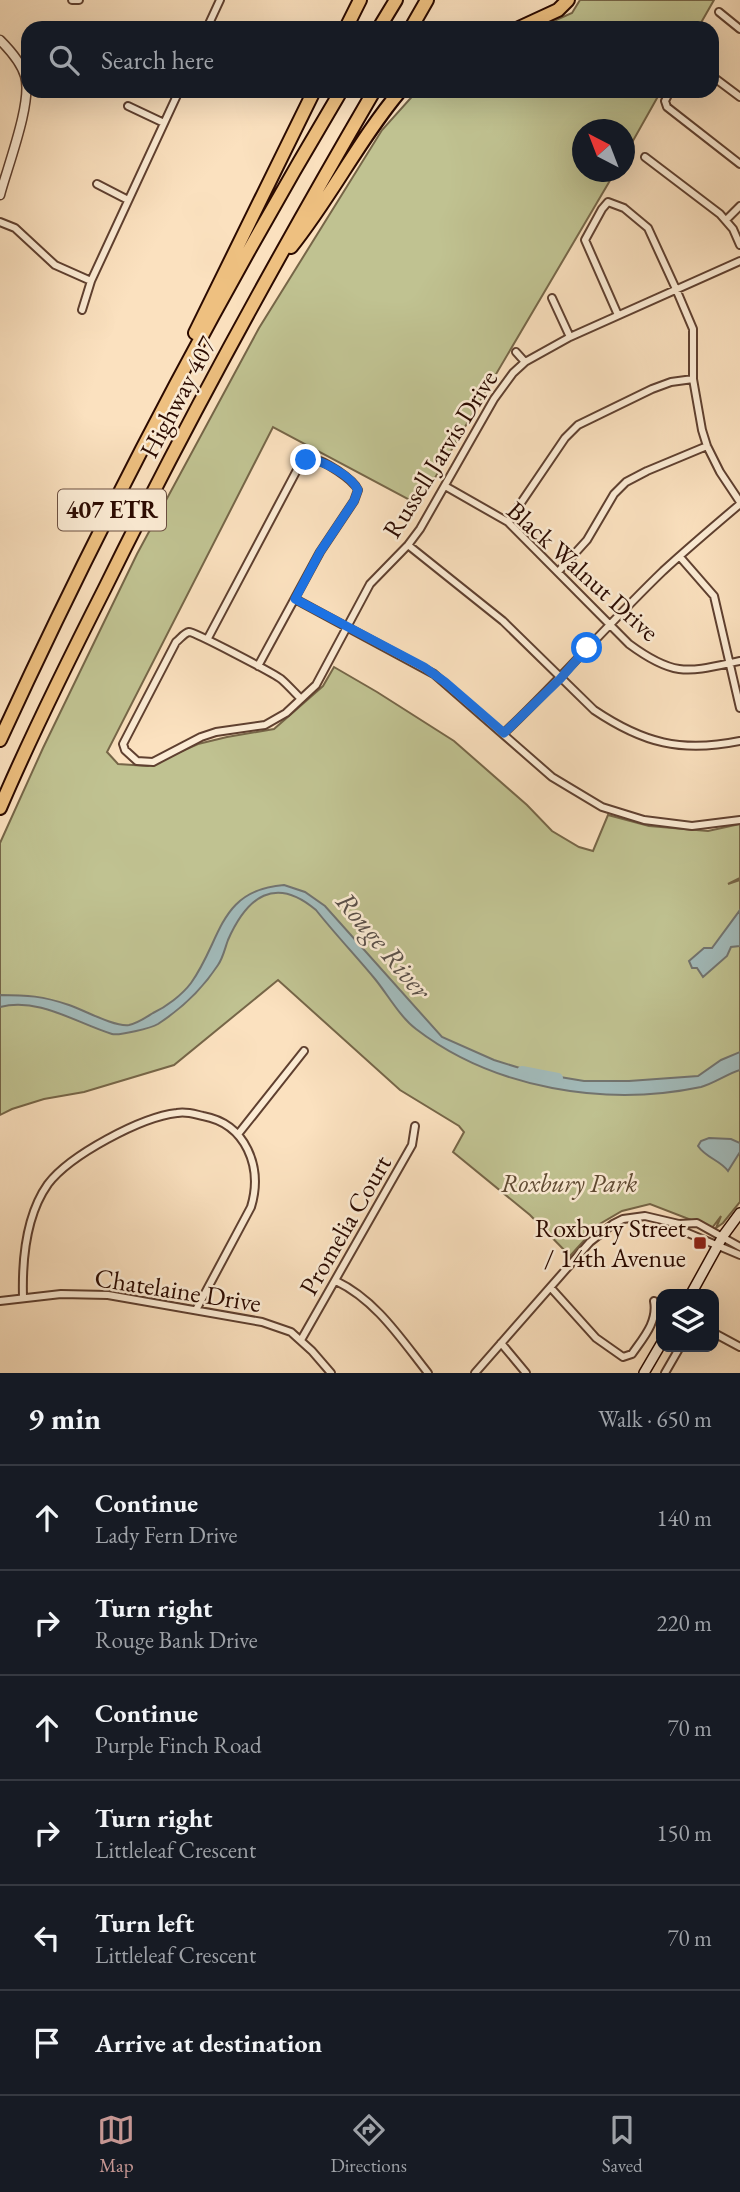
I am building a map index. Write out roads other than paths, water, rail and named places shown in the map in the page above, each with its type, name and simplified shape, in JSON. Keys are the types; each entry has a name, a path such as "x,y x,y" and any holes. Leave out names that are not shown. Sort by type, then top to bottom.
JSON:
{"highway":[{"path":"350,21 360,0"},
{"path":"383,21 396,0"},
{"path":"415,21 427,0"},
{"path":"534,21 558,10 568,0"},
{"path":"185,367 195,334 311,98"},
{"name":"Highway 407","path":"0,740 40,653 185,367 337,98"},
{"name":"Highway 407","path":"0,808 28,743 146,504 271,271 370,98"},
{"path":"271,271 306,228 379,116 394,98"}],"main road":[{"path":"694,1289 740,1213"},
{"path":"644,1373 656,1352"}],"street":[{"path":"72,0 79,0"},
{"path":"210,21 220,0"},
{"path":"719,12 740,29"},
{"path":"0,40 21,68"},
{"path":"719,81 740,97"},
{"path":"0,195 26,98"},
{"path":"82,310 91,281 176,98"},
{"path":"666,98 667,107 740,164"},
{"path":"128,106 164,123"},
{"path":"645,157 726,220 740,245"},
{"path":"97,184 128,200"},
{"path":"504,733 560,679 610,625 740,503 707,446 693,379 693,329 676,289 648,228 624,208 608,202 585,240 618,315"},
{"path":"726,220 740,206"},
{"path":"0,222 15,228 55,265 91,281"},
{"name":"Russell Jarvis Drive","path":"208,638 189,632 176,642 123,744 130,756 137,761 153,762 216,732 265,725 275,720 316,685 370,584 408,545 494,399 513,373 525,362 570,337 740,261"},
{"path":"552,298 570,337"},
{"path":"516,352 525,362"},
{"path":"508,522 565,438 578,425 652,389 671,382 693,379"},
{"path":"558,572 587,540 614,495 626,482 707,446"},
{"path":"258,666 320,552 354,501 358,490 348,477 313,459 306,460 298,468 208,638 282,680 301,699"},
{"name":"Black Walnut Drive","path":"445,486 508,522 629,644 649,658 678,670 708,669 740,661"},
{"path":"408,545 495,615 560,679 604,717 651,740 676,746 703,748 740,741"},
{"path":"680,557 714,596 740,708"},
{"path":"295,599 434,674 552,777 602,807 644,820 692,826 740,820"},
{"path":"239,1133 304,1051"},
{"path":"23,1297 25,1258 34,1214 49,1183 74,1159 94,1146 148,1122 180,1112 210,1117 239,1133 254,1164 254,1196 251,1207 195,1310"},
{"name":"Promelia Court","path":"301,1340 412,1145 415,1125"},
{"path":"475,1373 590,1242 623,1219 645,1216 679,1224 697,1223 740,1255"},
{"path":"679,1224 683,1231 740,1247"},
{"path":"336,1281 353,1289 372,1305 428,1373"},
{"path":"551,1288 596,1338 622,1357 632,1354 651,1325 655,1315 654,1301"},
{"name":"Chatelaine Drive","path":"0,1301 23,1297 108,1295 277,1325 301,1340 331,1373"},
{"path":"719,1336 740,1347"},
{"path":"501,1343 526,1373"},
{"path":"665,1373 677,1352"}],"water":[{"path":"284,885 305,892 325,906 442,1037 494,1060 536,1073 584,1081 629,1081 698,1076 721,1060 740,1052 740,1070 701,1087 627,1095 552,1088 515,1079 480,1066 447,1050 410,1024 316,910 301,899 288,894 275,893 253,902 236,925 220,962 206,982 183,1005 154,1026 112,1034 43,1008 29,1005 0,1007 0,995 19,995 69,1005 123,1025 135,1023 168,1004 191,983 224,920 234,907 246,896 262,889"},
{"path":"740,910 740,946 731,947 727,956 703,977 697,968 692,968 689,961 704,948 712,948"},
{"path":"709,1138 731,1139 740,1143 740,1152 728,1171 698,1146 701,1141"}],"waterway":[{"name":"Rouge River","path":"522,1071 558,1078"}],"place":[{"name":"Roxbury Street / 14th Avenue","path":"700,1243"}],"park label":[{"name":"Roxbury Park","path":"569,1183"}]}
